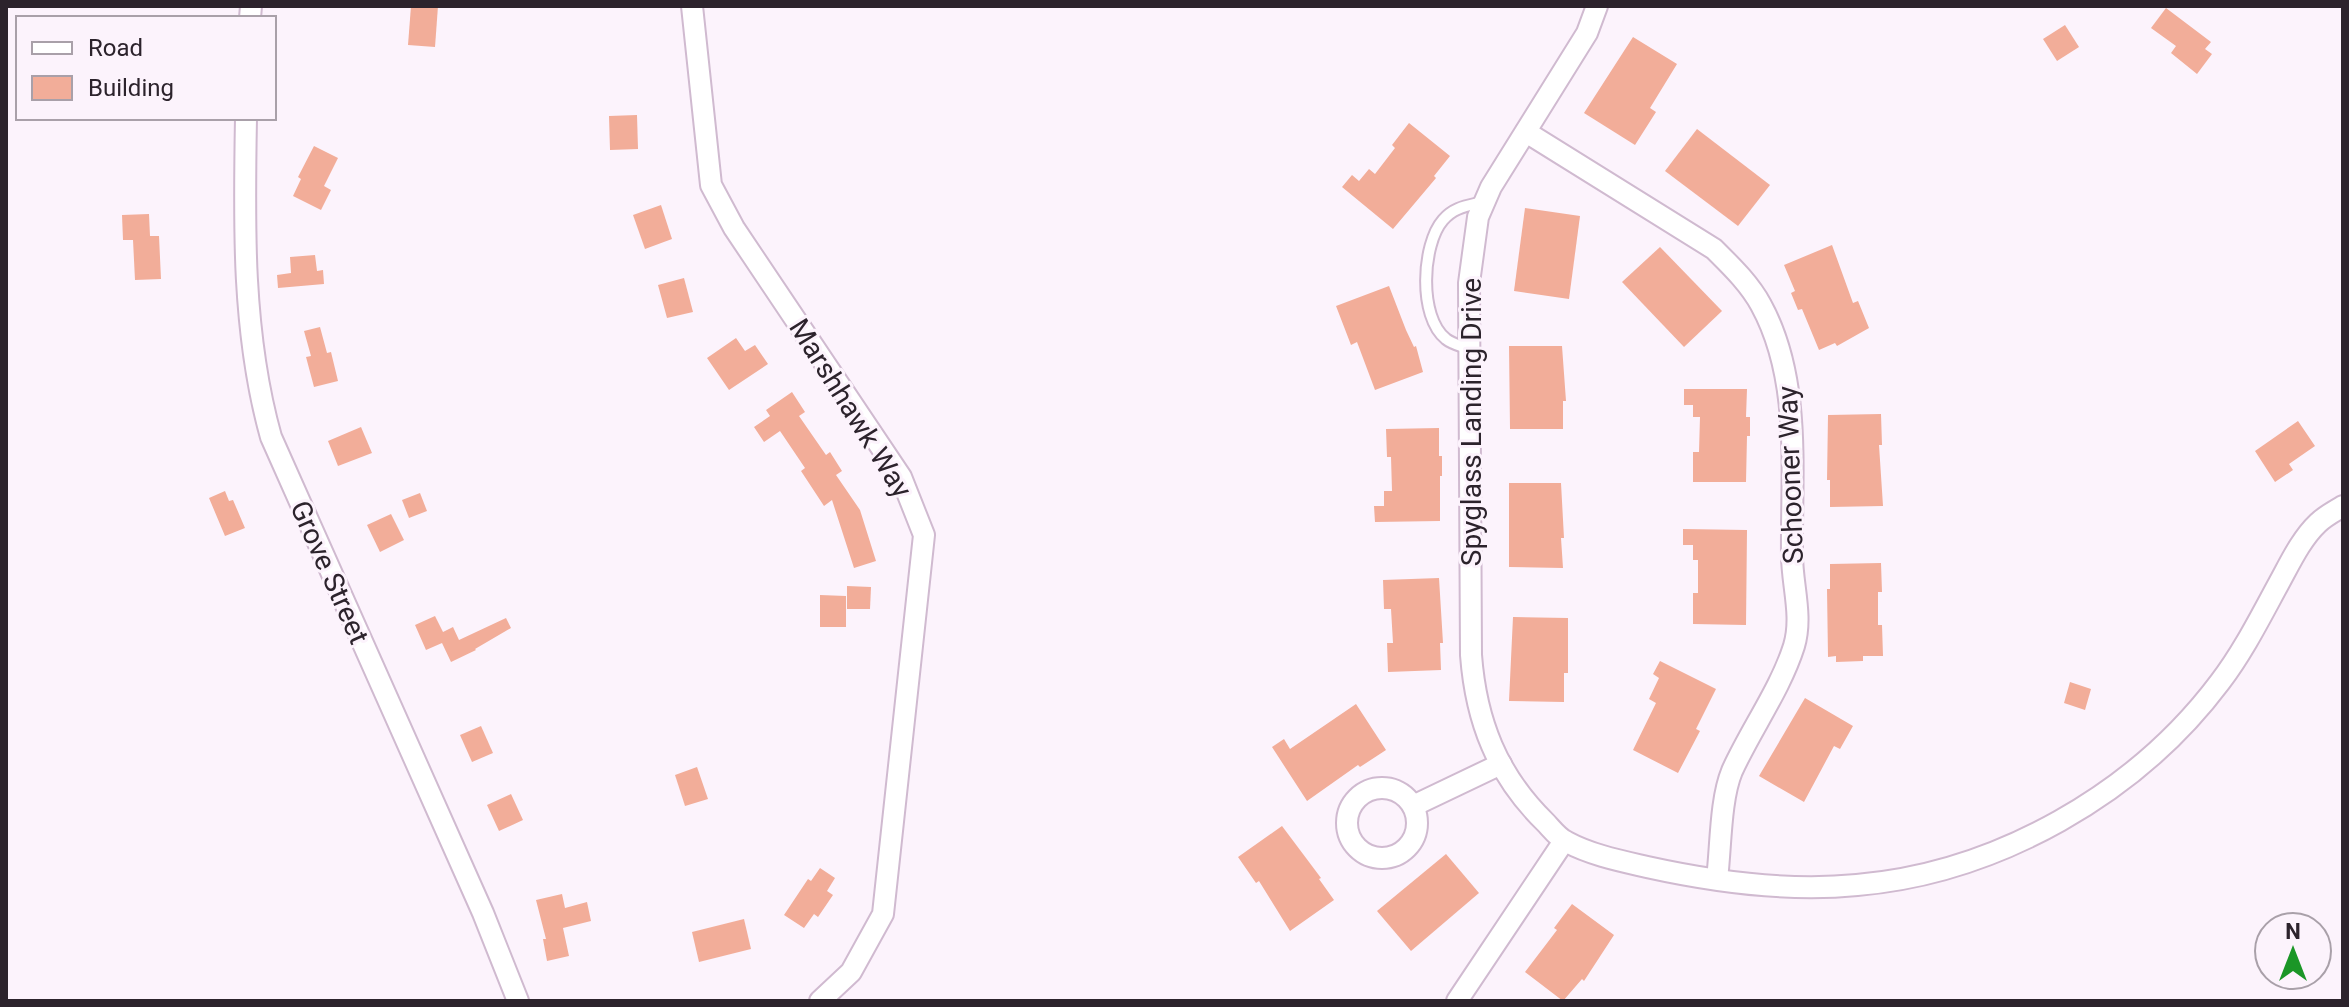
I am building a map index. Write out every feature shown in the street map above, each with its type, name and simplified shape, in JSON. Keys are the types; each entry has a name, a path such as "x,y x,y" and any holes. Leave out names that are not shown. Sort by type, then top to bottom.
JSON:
{"street":[{"name":"Marshhawk Way","path":"692,6 711,185 734,228 901,477 924,535 883,914 851,972 820,1001"},
{"name":"Spyglass Landing Drive","path":"1564,841 1534,812 1491,748 1473,686 1469,283 1478,217 1491,187 1587,33 1597,6"},
{"name":"Grove Street","path":"246,120 247,282 256,379 271,437 477,899 518,1001"},
{"name":"Schooner Way","path":"1526,132 1714,249 1759,302 1775,333 1785,364 1791,429 1792,565 1798,624 1794,646 1731,774 1717,879"},
{"path":"1457,1001 1564,841 1618,861 1695,877 1786,886 1857,885 1930,873 2005,849 2091,801 2166,745 2176,734 2221,681 2295,553 2318,523 2343,506"},
{"path":"1413,806 1501,764"}],"lane":[{"path":"1469,349 1445,338 1428,302 1425,277 1429,249 1441,221 1457,208 1485,202"}],"building":[{"path":"411,6 438,6 435,47 408,45"},
{"path":"2166,8 2211,42 2205,49 2212,54 2197,74 2171,53 2176,46 2151,28"},
{"path":"2065,25 2079,47 2057,61 2043,39"},
{"path":"1633,37 1677,64 1650,108 1656,112 1635,145 1584,113"},
{"path":"637,115 638,149 610,150 609,116"},
{"path":"1409,123 1450,156 1434,176 1436,178 1393,229 1342,187 1352,175 1359,181 1369,169 1375,174"},
{"path":"1697,129 1770,185 1738,226 1665,171"},
{"path":"314,146 338,158 324,186 331,190 321,210 293,196 301,179 298,177"},
{"path":"661,205 672,239 645,249 633,215"},
{"path":"1525,208 1580,216 1569,299 1514,291"},
{"path":"149,214 150,236 159,236 161,279 135,280 133,240 123,240 122,215"},
{"path":"1832,245 1853,303 1858,301 1869,328 1837,346 1835,343 1819,350 1802,309 1798,310 1791,293 1795,291 1784,265"},
{"path":"1660,247 1722,311 1684,347 1622,282"},
{"path":"315,255 317,271 323,270 324,284 278,288 277,275 291,273 290,257"},
{"path":"684,278 693,312 667,318 658,285"},
{"path":"1389,286 1406,330 1416,346 1423,372 1375,390 1357,342 1351,345 1336,306"},
{"path":"320,327 327,353 331,352 338,381 314,387 306,357 311,356 304,331"},
{"path":"736,338 745,351 755,345 768,364 729,390 707,358"},
{"path":"1509,346 1562,346 1566,401 1563,401 1563,429 1510,429"},
{"path":"1684,389 1747,389 1746,417 1750,417 1750,436 1747,436 1746,482 1693,482 1693,452 1699,452 1700,417 1693,417 1693,405 1684,405"},
{"path":"792,392 805,412 799,416 826,455 830,452 842,471 836,475 860,510 876,561 854,568 832,500 824,506 801,471 805,468 780,431 764,442 754,427 770,416 766,410"},
{"path":"1881,414 1882,445 1879,445 1883,506 1830,507 1830,480 1827,480 1828,415"},
{"path":"2298,421 2315,446 2289,464 2293,470 2275,482 2255,451"},
{"path":"361,427 372,453 338,466 328,441"},
{"path":"1439,428 1439,456 1442,456 1440,521 1375,522 1374,506 1384,506 1384,491 1392,491 1386,429"},
{"path":"1509,483 1561,483 1563,568 1509,567"},
{"path":"225,491 229,501 233,500 245,528 225,536 209,498"},
{"path":"420,493 427,511 409,518 402,500"},
{"path":"391,514 404,540 380,552 367,525"},
{"path":"1683,529 1747,530 1746,625 1693,624 1693,593 1698,593 1698,560 1693,560 1693,545 1683,545"},
{"path":"1881,563 1882,592 1878,592 1878,625 1882,625 1883,656 1863,656 1863,661 1836,662 1836,656 1828,657 1827,589 1830,589 1830,564"},
{"path":"1439,578 1443,643 1440,643 1441,670 1388,672 1387,643 1393,643 1391,609 1384,609 1383,580"},
{"path":"847,586 871,587 870,609 847,609"},
{"path":"820,595 846,596 846,627 820,627"},
{"path":"435,616 443,632 453,627 459,640 506,618 511,628 451,662 442,643 426,650 415,625"},
{"path":"1513,617 1568,618 1568,673 1564,673 1564,702 1509,701"},
{"path":"1660,661 1716,689 1696,729 1700,731 1678,773 1633,750 1656,703 1649,699 1659,678 1653,674"},
{"path":"2070,682 2091,689 2085,710 2064,703"},
{"path":"1805,698 1853,726 1840,749 1834,746 1804,802 1759,776"},
{"path":"1356,704 1386,750 1360,767 1358,765 1307,801 1272,747 1284,739 1290,749"},
{"path":"481,726 493,753 472,762 460,735"},
{"path":"697,767 708,799 685,806 675,775"},
{"path":"511,794 523,820 499,831 487,805"},
{"path":"1282,826 1334,900 1290,931 1259,881 1256,883 1238,857"},
{"path":"1446,854 1479,893 1411,951 1377,911"},
{"path":"820,868 835,878 827,891 833,895 818,917 814,914 804,928 784,915 808,879 811,881"},
{"path":"562,894 565,908 587,902 591,921 563,928 569,956 547,961 543,939 546,939 536,900"},
{"path":"1572,904 1614,935 1584,981 1582,979 1563,1001 1525,972 1557,930 1554,928"},
{"path":"744,919 751,949 699,962 692,932"}]}
